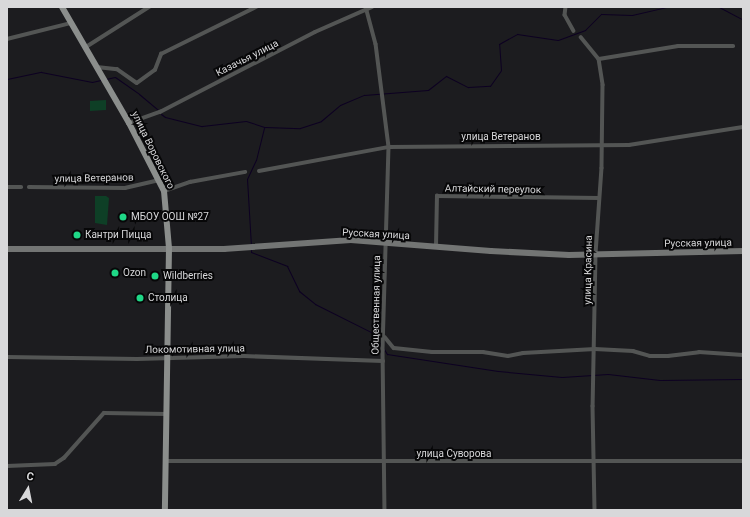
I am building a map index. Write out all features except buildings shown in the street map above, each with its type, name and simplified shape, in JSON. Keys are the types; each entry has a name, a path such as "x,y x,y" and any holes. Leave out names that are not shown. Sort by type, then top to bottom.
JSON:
{"main road":[{"name":"улица Воровского","path":"62,7 130,123 164,191 169,248 167,358 168,414 165,510"}],"street":[{"path":"86,47 149,7"},
{"path":"97,67 117,69 136,83 155,70 161,54 256,7"},
{"name":"Казачья улица","path":"130,123 160,112 315,32 372,7"},
{"path":"566,7 564,15 574,31"},
{"name":"Общественная улица","path":"367,8 376,44 389,147 385,337 383,361 385,462 384,510"},
{"path":"7,39 71,23"},
{"path":"581,37 599,59 678,46 733,46"},
{"name":"улица Красина","path":"595,510 596,254 602,168 601,145 603,85 599,59"},
{"name":"улица Ветеранов","path":"259,171 389,147 601,145 662,142 696,133 743,128"},
{"path":"164,191 190,182 245,172"},
{"name":"улица Ветеранов","path":"29,187 125,188 159,180"},
{"path":"7,187 21,187"},
{"name":"Алтайский переулок","path":"436,247 437,196 599,198"},
{"name":"Русская улица","path":"7,249 251,248 344,240 386,242 498,252 596,254 743,251"},
{"path":"385,337 394,348 432,352 483,352 508,356 523,353 595,349 633,351 650,356 668,356 700,352 743,355"},
{"name":"Локомотивная улица","path":"7,357 167,358 244,356 383,361"},
{"path":"7,466 55,464 64,458 104,413 168,414"},
{"name":"улица Суворова","path":"166,461 743,461"}],"green space":[{"path":"106,100 106,110 90,111 90,101"},
{"path":"95,196 106,196 109,198 107,225 95,223"}],"waterway":[{"path":"161,114 165,117 202,126 246,121 265,127 300,128 321,121 340,105 364,95 428,90 446,76 468,87 490,86 501,70 499,44 517,34 558,40 585,30 601,14 632,15 666,7"},
{"path":"719,7 743,20"},
{"path":"7,79 41,72 92,82 101,80"},
{"path":"106,79 115,77 139,94 159,111"},
{"path":"251,246 247,179 256,160 264,128"},
{"path":"251,249 251,252 287,266 299,291 315,304 373,333 381,345"},
{"path":"384,349 387,354 498,371 562,377 608,374 660,380 743,379"}],"place":[{"name":"МБОУ ООШ №27","path":"123,217"},
{"name":"Кантри Пицца","path":"77,235"},
{"name":"Ozon","path":"115,273"},
{"name":"Wildberries","path":"155,276"},
{"name":"Столица","path":"140,298"}]}
